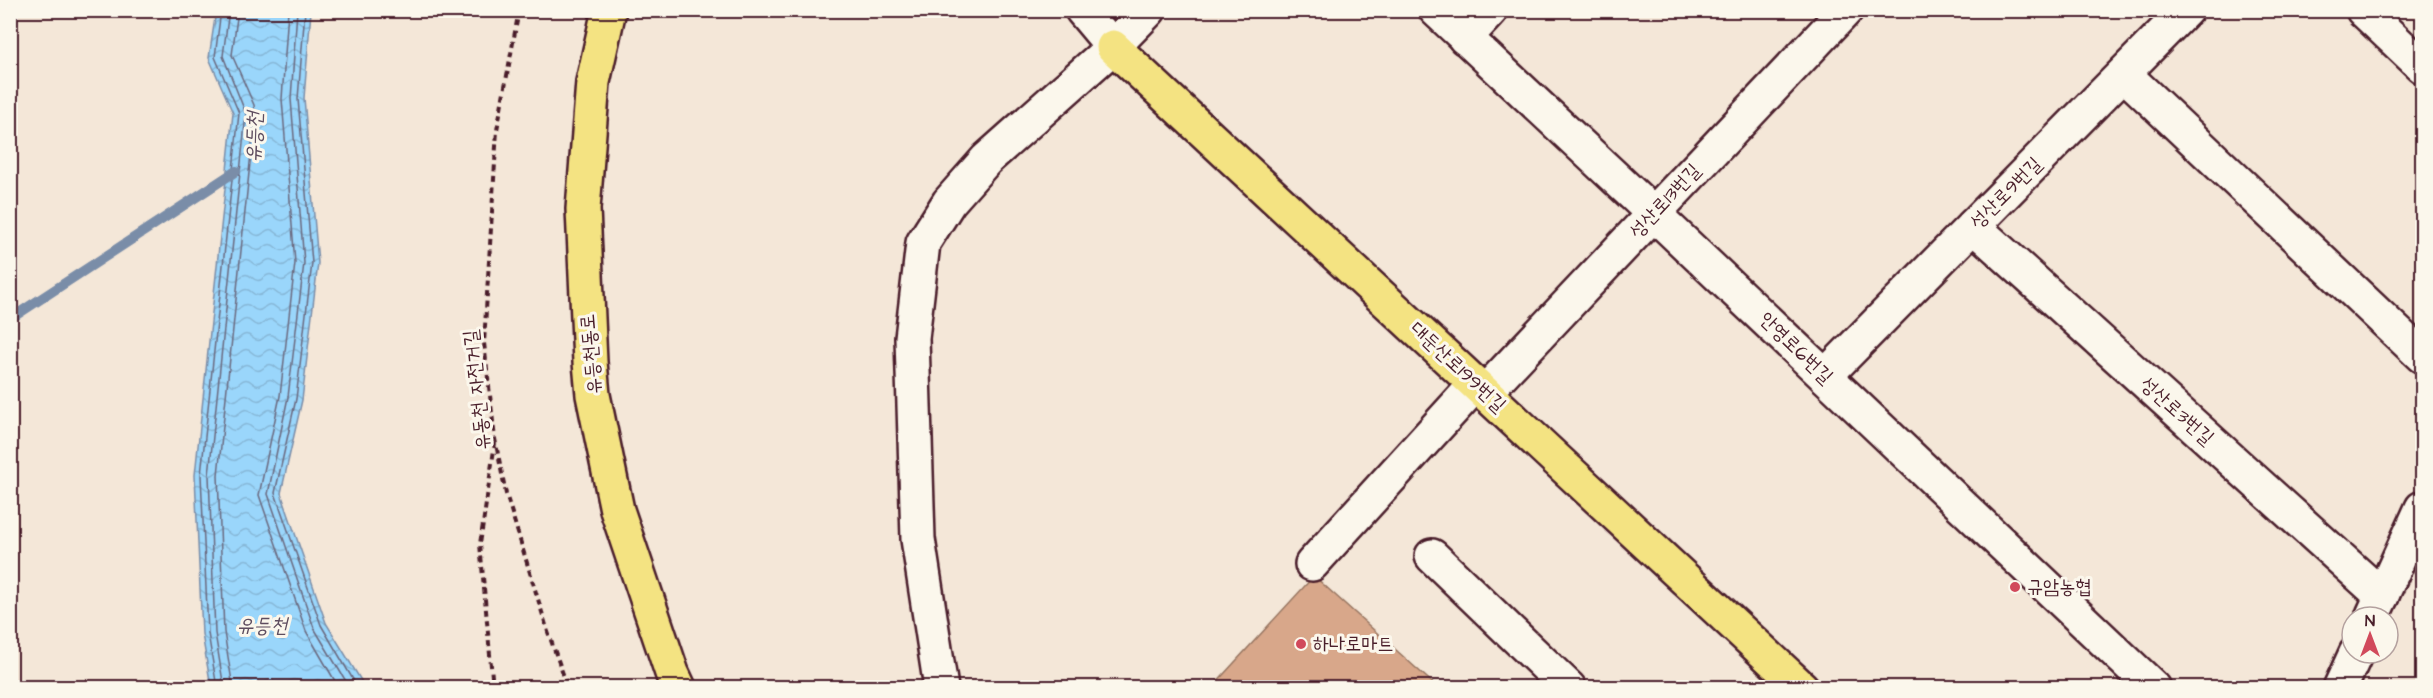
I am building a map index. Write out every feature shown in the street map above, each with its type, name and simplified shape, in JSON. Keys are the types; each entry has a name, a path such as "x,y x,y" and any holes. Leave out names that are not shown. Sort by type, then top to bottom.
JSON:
{"main road":[{"name":"유등천동로","path":"609,10 593,82 583,209 593,395 617,510 672,673 679,687"},
{"name":"대둔산로199번길","path":"1113,47 1802,687"}],"street":[{"path":"1082,10 1113,47"},
{"path":"941,687 918,538 912,338 923,243 949,201 987,159 1113,47 1149,10"},
{"name":"안영로6번길","path":"1436,10 2154,687"},
{"path":"1465,38 1491,10"},
{"name":"성산로13번길","path":"1312,564 1481,388 1654,214 1846,10"},
{"name":"성산로9번길","path":"1825,376 2186,10"},
{"path":"2363,10 2422,66"},
{"path":"2124,74 2422,356"},
{"name":"성산로3번길","path":"1973,226 2375,605"},
{"name":"성산로3번길","path":"2378,605 2422,508"},
{"path":"1432,556 1569,687"},
{"path":"2340,687 2350,665"}],"path":[{"name":"유동천 자전거길","path":"519,10 497,130 484,342 495,439 506,494 548,632 568,687"},
{"path":"493,687 480,544 495,439"}],"water":[{"name":"유등천","path":"216,11 311,11 304,98 318,263 302,400 281,493 326,623 365,687 211,687 202,634 195,475 233,113 209,58"}],"building":[{"name":"하나로마트","path":"1314,576 1437,687 1212,687"}],"waterway":[{"path":"10,319 236,171"}],"place":[{"name":"규암농협","path":"2015,587"},
{"name":"하나로마트","path":"1301,644"}]}
